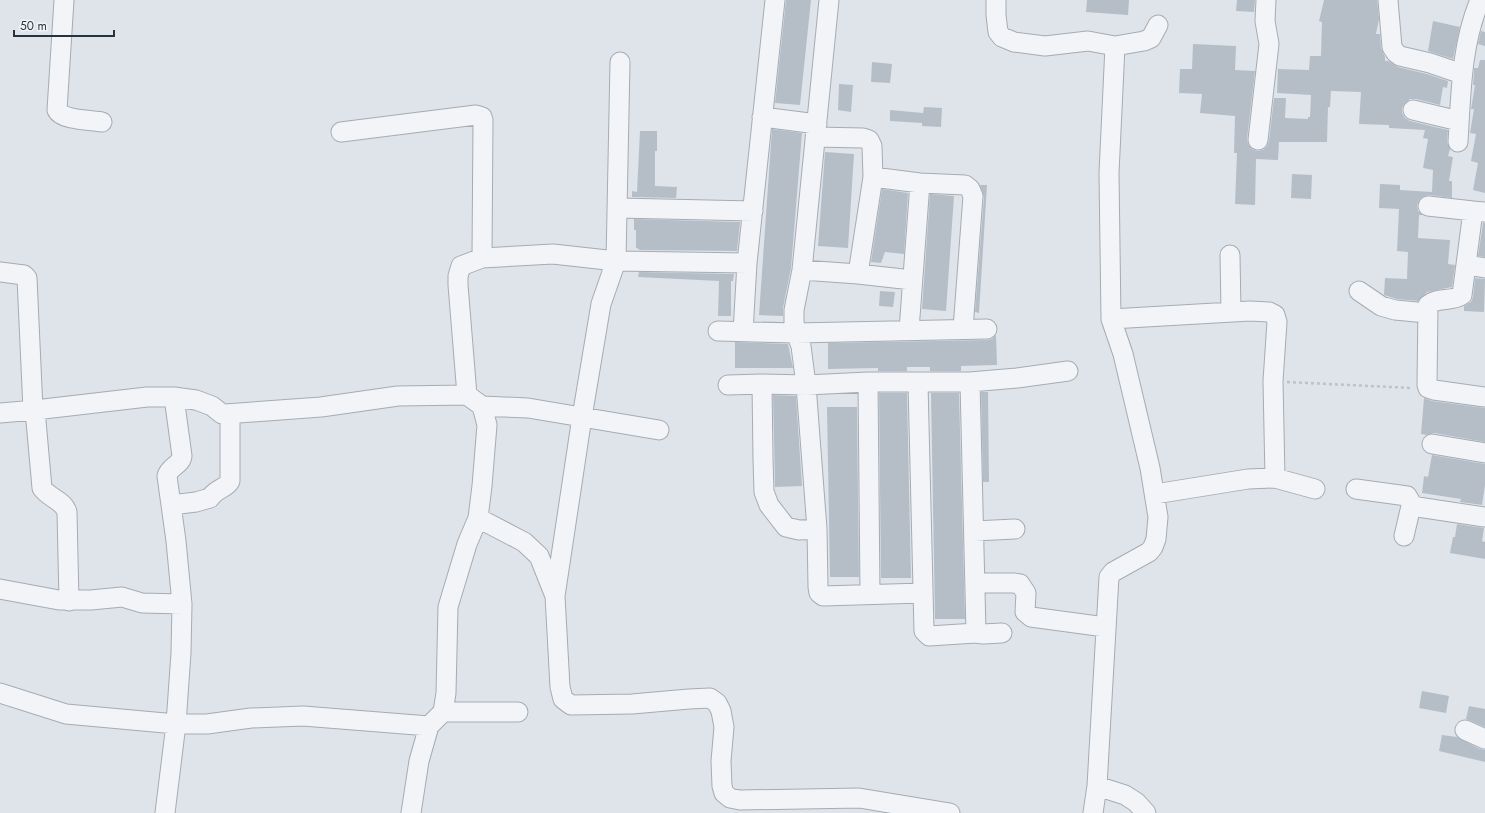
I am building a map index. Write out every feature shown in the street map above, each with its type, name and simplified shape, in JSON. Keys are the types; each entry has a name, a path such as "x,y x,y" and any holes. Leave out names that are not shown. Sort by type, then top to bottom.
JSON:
{"street":[{"path":"64,0 57,110 58,114 64,117 102,122"},
{"path":"743,332 747,263 774,0"},
{"path":"830,0 802,270 794,310 796,333 801,346 806,385 817,529 818,587 819,593 823,596 923,593"},
{"path":"996,0 998,32 1002,37 1014,42 1045,46 1088,41 1115,46 1151,38 1158,25"},
{"path":"1258,140 1269,44 1265,21 1266,0"},
{"path":"1388,0 1392,47 1396,53 1400,56 1430,63 1462,74"},
{"path":"1458,142 1462,74 1472,19 1480,0"},
{"path":"1093,813 1097,786 1109,577 1113,572 1149,552 1156,539 1158,517 1150,468 1125,362 1111,319 1109,173 1115,46"},
{"path":"620,62 616,261 601,304 555,596 560,687 563,699 571,705 632,704 710,698 717,703 721,711 724,727 721,760 722,786 724,793 730,798 740,800 859,798 950,813"},
{"path":"1413,110 1459,121"},
{"path":"341,132 476,115 482,117 482,258"},
{"path":"762,117 816,131 869,140 872,146 872,177 858,274"},
{"path":"872,177 920,183 955,183 965,185 970,189 973,196 962,329"},
{"path":"909,330 920,183"},
{"path":"1428,206 1479,212 1462,295 1458,298 1430,303 1428,305 1427,385 1428,388 1434,390 1485,397"},
{"path":"618,208 753,211"},
{"path":"410,813 419,761 430,726 443,712 446,693 448,607 467,544 478,518 482,486 487,425 475,401 458,276 461,266 482,258 553,254 616,261 747,263"},
{"path":"1230,255 1231,312"},
{"path":"1467,265 1485,268"},
{"path":"802,270 912,280"},
{"path":"0,272 24,275 28,278 34,410 42,488 45,493 62,504 67,512 69,601"},
{"path":"1359,291 1381,306 1394,310 1427,313"},
{"path":"1111,319 1256,311 1269,312 1275,315 1277,322 1273,381 1275,478"},
{"path":"718,331 796,333 987,329"},
{"path":"728,385 806,385 868,382 970,382 1017,378 1068,371"},
{"path":"868,382 870,594"},
{"path":"970,382 976,633"},
{"path":"918,383 924,631 929,636 1002,633"},
{"path":"762,384 764,492 769,505 786,527 799,530 817,529"},
{"path":"0,413 147,397 174,397 196,400 212,406 222,414 230,414 322,407 398,396 475,401 528,408 659,430"},
{"path":"165,813 176,724 181,653 182,604 167,474 180,462 182,456 174,397"},
{"path":"171,505 196,502 210,498 214,492 228,484 230,481 230,414"},
{"path":"1432,444 1485,453"},
{"path":"1154,494 1248,479 1275,478 1315,489"},
{"path":"1356,489 1407,496 1411,506 1404,536"},
{"path":"1411,506 1485,517"},
{"path":"478,518 524,542 538,556 555,596"},
{"path":"974,531 1016,529"},
{"path":"975,583 1020,584 1026,591 1025,612 1031,617 1106,627"},
{"path":"0,589 69,601 122,597 142,603 182,604"},
{"path":"0,693 66,714 176,724 207,724 251,718 303,716 430,726"},
{"path":"443,712 518,712"},
{"path":"1465,730 1485,739"},
{"path":"1097,786 1114,790 1125,795 1136,802 1146,813"}],"path":[{"path":"1273,381 1428,388"}],"building":[{"path":"786,0 811,0 800,105 775,103"},
{"path":"1087,0 1129,0 1128,15 1086,12"},
{"path":"1237,0 1255,0 1254,12 1236,11"},
{"path":"1324,0 1377,0 1379,19 1376,34 1380,34 1381,48 1385,61 1388,61 1398,67 1448,81 1447,88 1443,87 1440,105 1410,99 1402,108 1402,113 1405,118 1410,121 1448,130 1447,142 1450,149 1448,156 1453,157 1449,181 1452,181 1452,198 1429,195 1424,196 1419,200 1417,205 1418,211 1423,215 1419,215 1418,238 1450,240 1448,264 1455,265 1452,287 1427,292 1418,301 1397,299 1384,295 1385,278 1407,279 1408,252 1397,251 1399,209 1379,208 1380,184 1400,185 1400,190 1432,192 1433,170 1423,168 1428,139 1423,138 1425,130 1389,128 1389,125 1359,124 1361,92 1331,91 1330,107 1328,107 1327,142 1279,142 1278,160 1256,159 1255,205 1235,204 1237,153 1234,153 1235,116 1200,113 1202,94 1179,93 1180,69 1192,69 1193,44 1236,46 1235,70 1255,71 1247,139 1248,144 1252,149 1257,151 1263,150 1269,141 1274,98 1286,98 1285,118 1308,119 1308,117 1310,117 1311,95 1277,93 1278,69 1309,70 1310,56 1321,56 1322,22 1319,21"},
{"path":"1433,21 1460,27 1453,59 1428,51"},
{"path":"1481,31 1485,32 1485,46 1478,44"},
{"path":"1480,60 1485,60 1485,193 1473,190 1478,163 1471,161 1476,134 1470,133 1474,109 1471,109 1475,85 1473,85 1474,68 1478,68"},
{"path":"872,62 892,64 890,83 871,82"},
{"path":"839,84 853,85 851,112 838,110"},
{"path":"924,107 942,108 941,127 922,126 922,123 890,121 890,110 923,113"},
{"path":"772,129 802,133 791,268 783,308 783,316 759,315"},
{"path":"640,131 657,131 657,151 655,151 655,186 677,187 676,198 632,197 632,191 637,192"},
{"path":"825,152 854,154 848,248 818,246"},
{"path":"1292,174 1312,175 1311,199 1291,198"},
{"path":"980,185 987,185 979,313 975,312 984,197"},
{"path":"882,189 908,193 904,254 885,252 881,263 871,262"},
{"path":"930,194 954,196 946,311 922,309"},
{"path":"634,219 740,222 737,251 639,250 636,248 636,230 634,230"},
{"path":"1483,223 1485,223 1485,257 1478,256"},
{"path":"639,272 734,274 733,281 731,281 731,316 718,316 719,281 638,277"},
{"path":"1475,278 1485,279 1484,312 1464,311 1464,306 1471,302 1473,297"},
{"path":"880,291 895,292 893,307 879,306"},
{"path":"996,335 997,365 961,366 961,371 930,371 930,367 907,367 907,371 878,371 878,368 828,369 828,343 987,340 992,339"},
{"path":"735,342 788,344 793,368 735,368"},
{"path":"981,392 988,392 989,482 983,482"},
{"path":"879,393 907,393 911,578 881,578"},
{"path":"931,393 959,393 965,619 935,619"},
{"path":"773,395 796,396 802,486 775,487"},
{"path":"1424,398 1432,401 1485,408 1485,442 1434,433 1427,435 1421,434"},
{"path":"827,407 857,407 859,577 830,577"},
{"path":"1432,455 1485,464 1485,485 1482,505 1460,502 1461,499 1422,493 1424,476 1428,477"},
{"path":"1457,524 1484,528 1482,541 1485,542 1485,559 1450,553"},
{"path":"1422,691 1449,696 1446,713 1419,708"},
{"path":"1469,706 1485,709 1485,727 1466,719"},
{"path":"1442,735 1457,737 1485,750 1485,762 1439,751"}]}
